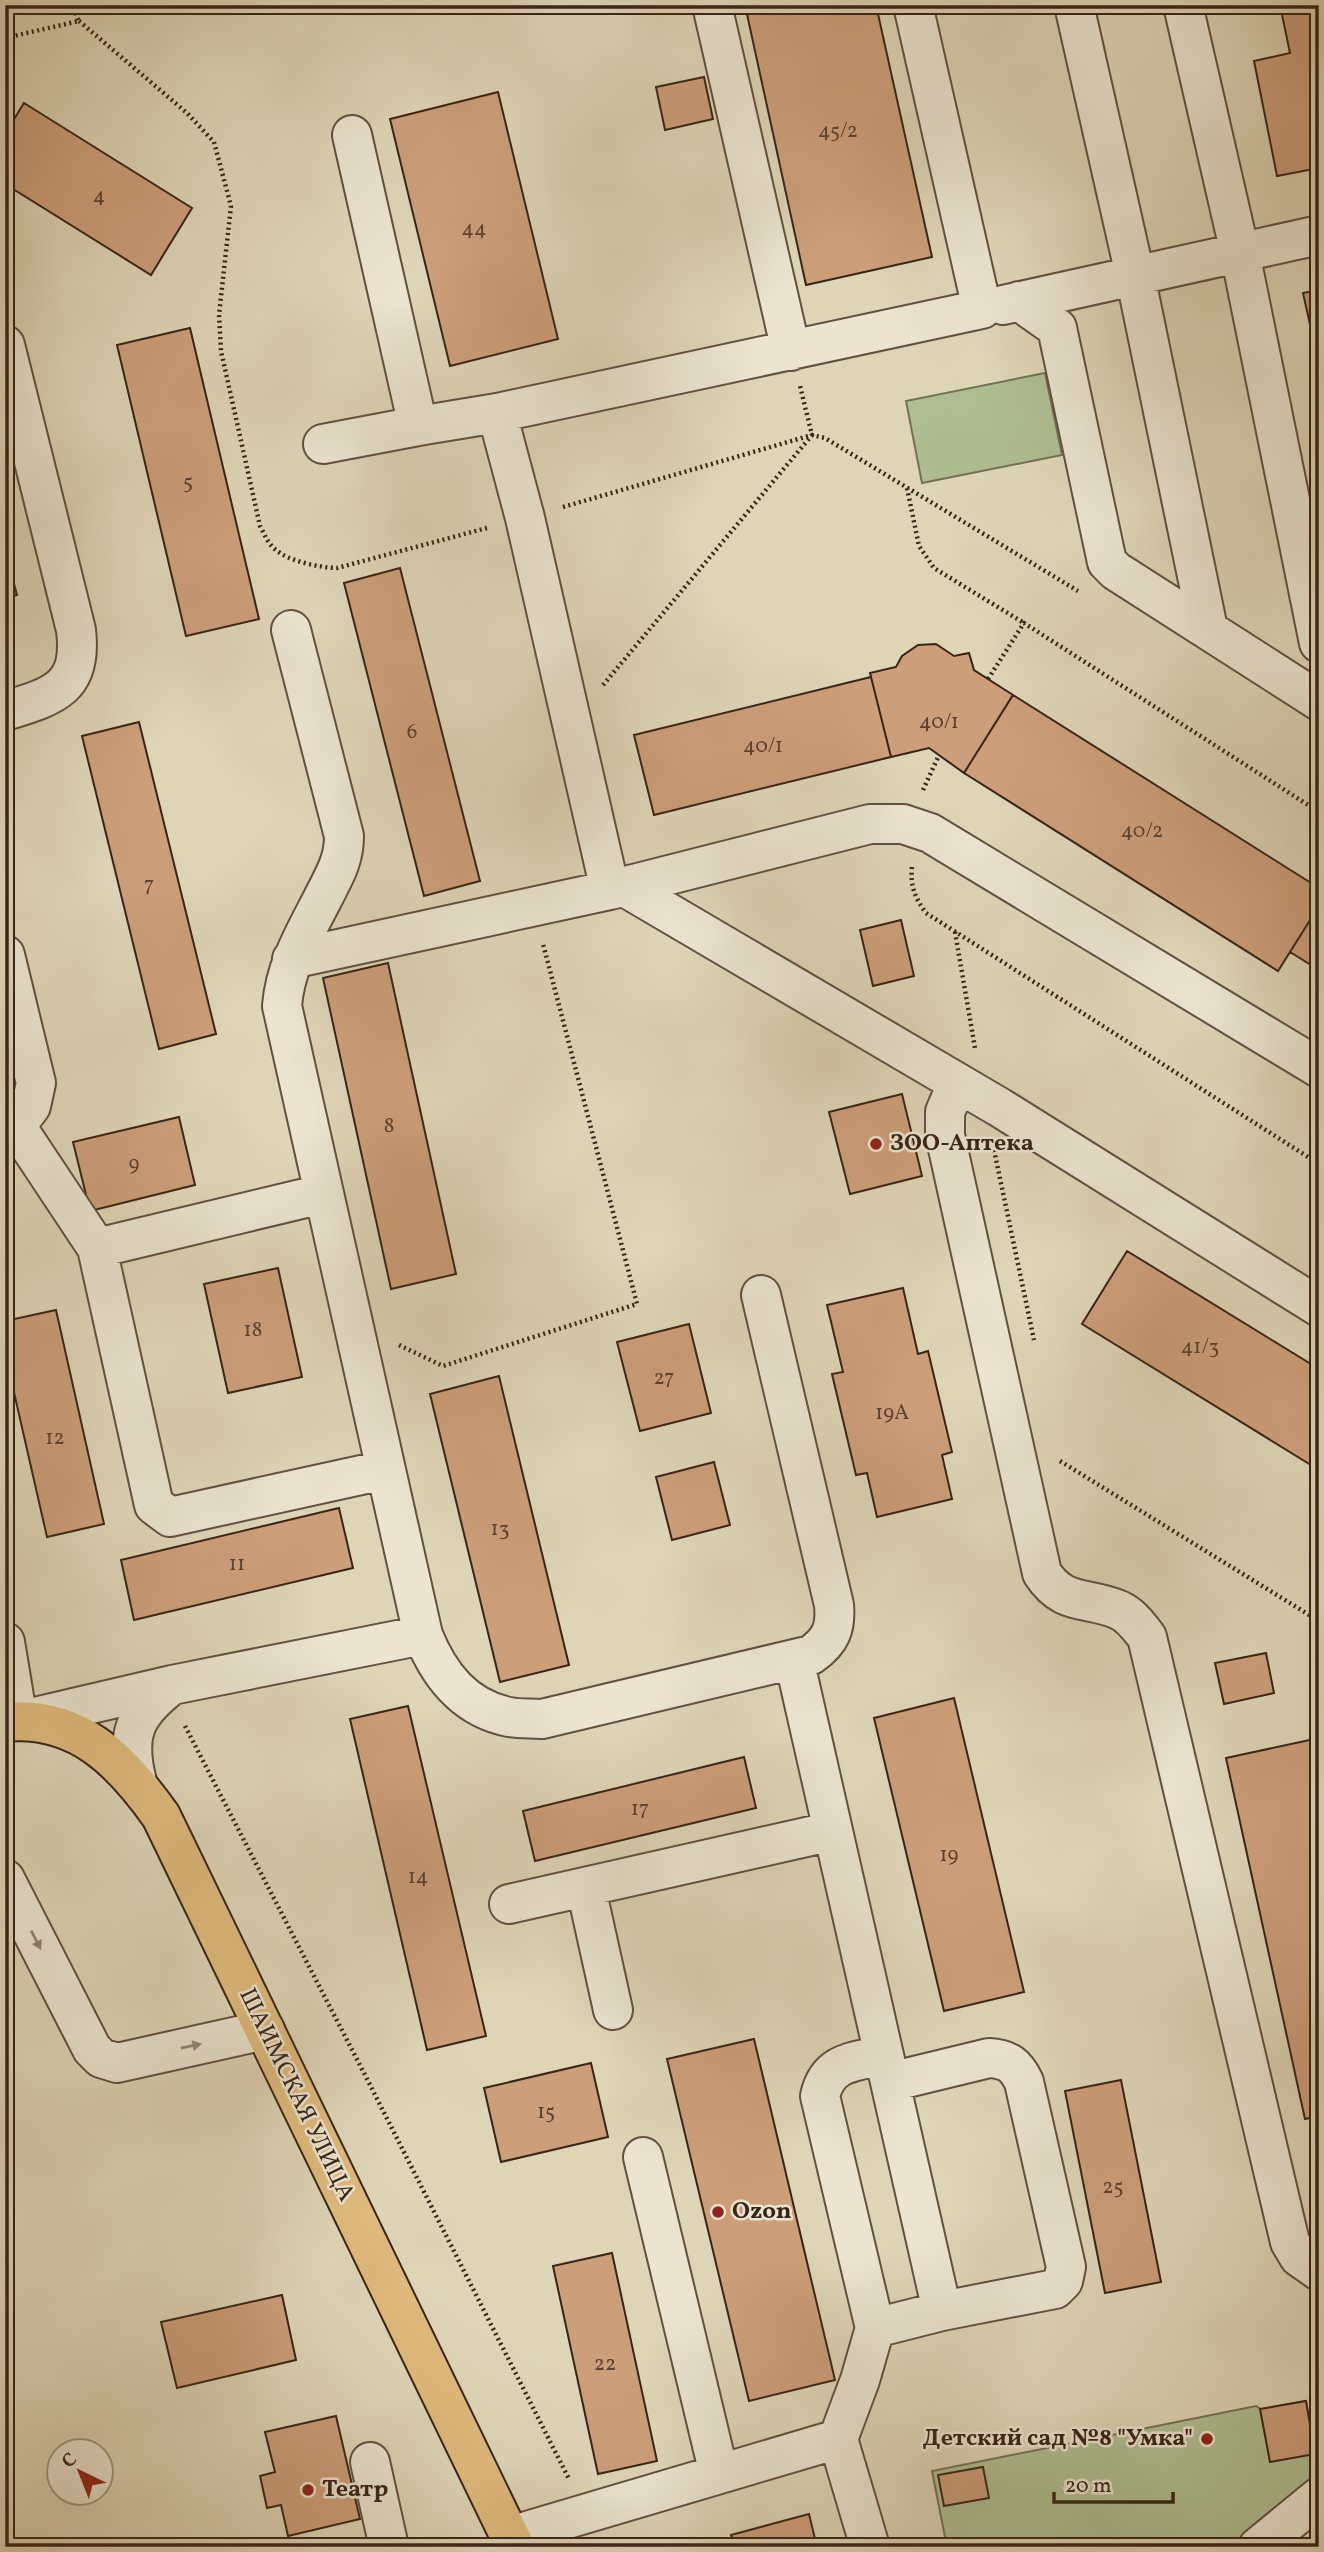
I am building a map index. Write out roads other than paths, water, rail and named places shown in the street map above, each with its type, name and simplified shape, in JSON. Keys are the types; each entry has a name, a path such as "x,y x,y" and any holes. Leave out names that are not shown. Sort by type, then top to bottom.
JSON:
{"main road":[{"name":"ШАИМСКАЯ УЛИЦА","path":"12,1721 53,1725 76,1733 99,1747 137,1782 161,1816 512,2542"}],"street":[{"path":"712,5 791,351"},
{"path":"913,5 982,309"},
{"path":"1074,5 1135,275 1208,629"},
{"path":"1183,5 1240,253 1319,643"},
{"path":"352,135 418,426"},
{"path":"323,444 497,413 1319,235"},
{"path":"1019,301 1057,328 1107,562 1116,571 1319,701"},
{"path":"5,345 16,442 76,629 79,651 75,669 61,688 45,699 5,711"},
{"path":"497,413 525,518 572,724 616,888 970,1091 1319,1307"},
{"path":"290,631 344,836 344,855 292,959 284,984 282,1006 423,1635 433,1661 451,1685 480,1707 509,1717 542,1719 811,1655 832,1635 836,1620 834,1605 761,1295"},
{"path":"292,959 616,888 870,824 903,824 930,833 1319,1068"},
{"path":"5,955 36,1083 32,1107 10,1128 97,1248 154,1505 170,1517 384,1470"},
{"path":"970,1091 945,1112 945,1135 1042,1573 1050,1586 1062,1595 1120,1610 1135,1621 1147,1637 1290,2242 1299,2258 1319,2271"},
{"path":"97,1248 322,1194"},
{"path":"137,1782 131,1745 134,1729 144,1710 423,1635"},
{"path":"5,1642 12,1721 177,1702"},
{"path":"794,1659 942,2312"},
{"path":"509,1904 833,1831"},
{"path":"5,1879 92,2049 101,2058 117,2063 265,2030"},
{"path":"586,1888 613,2010"},
{"path":"870,2547 838,2439 860,2380 875,2328 820,2096 823,2082 835,2068 887,2068 1003,2059 1017,2067 1024,2082 1066,2267 1063,2281 1055,2289 875,2328"},
{"path":"643,2157 719,2474"},
{"path":"512,2542 586,2515 838,2439"},
{"path":"370,2462 389,2547"},
{"path":"1258,2547 1319,2497"}],"place":[{"name":"ЗОО-Аптека","path":"876,1144"},
{"name":"Ozon","path":"718,2212"},
{"name":"Детский сад №8 \"Умка\"","path":"1207,2439"},
{"name":"Театр","path":"308,2490"}]}
